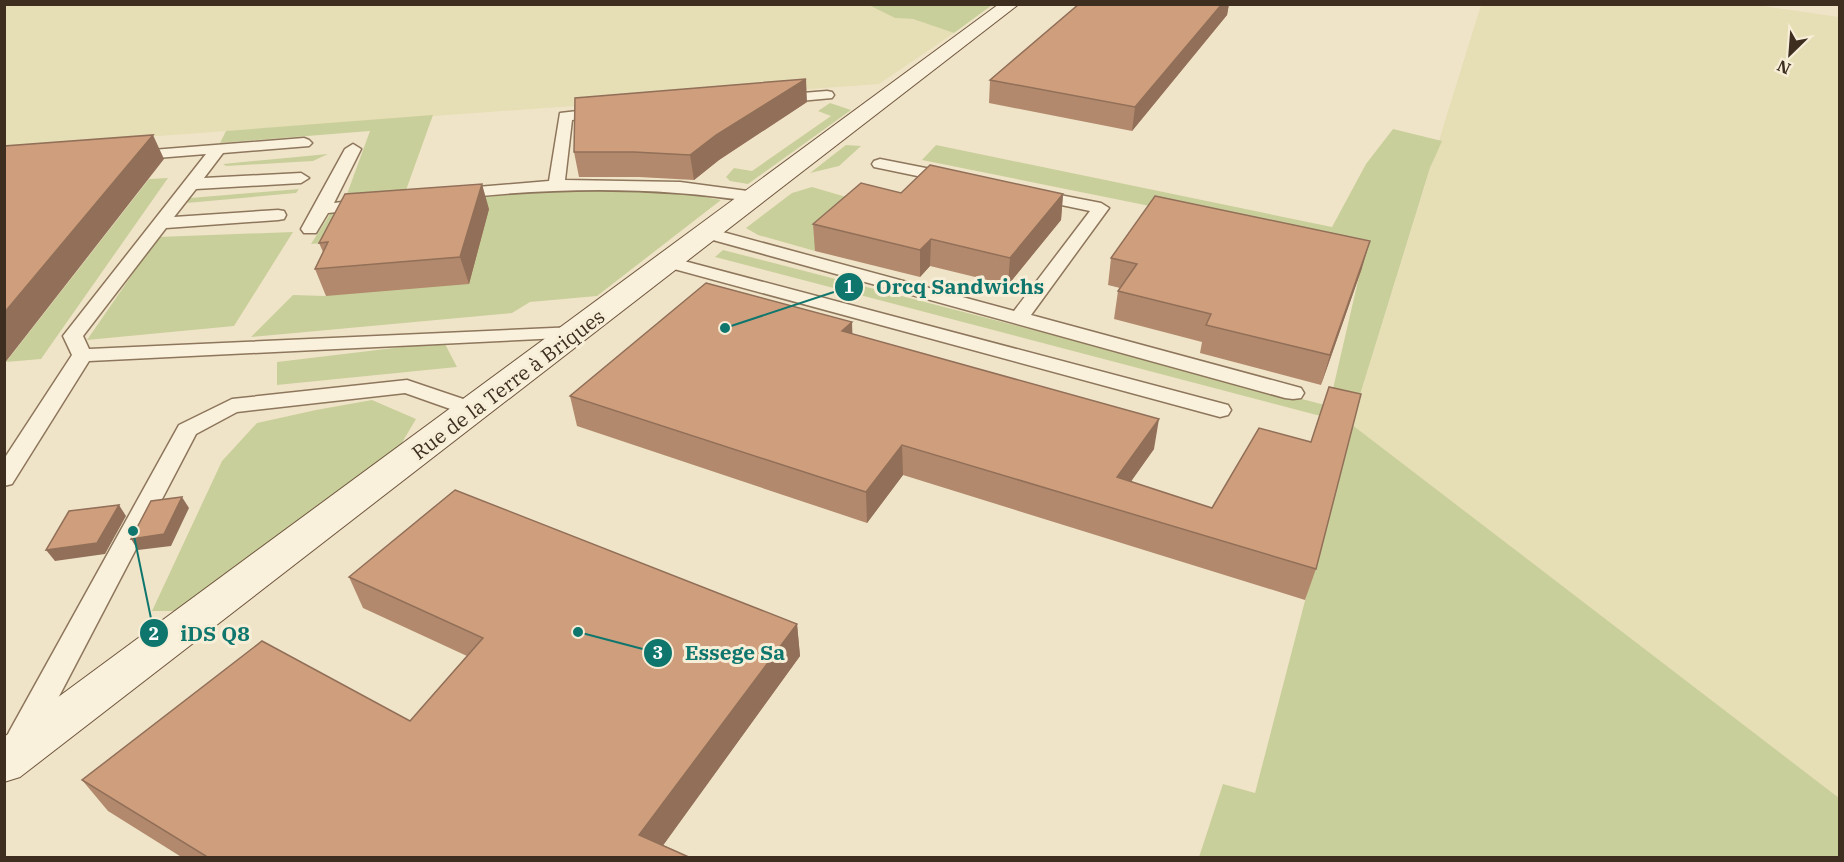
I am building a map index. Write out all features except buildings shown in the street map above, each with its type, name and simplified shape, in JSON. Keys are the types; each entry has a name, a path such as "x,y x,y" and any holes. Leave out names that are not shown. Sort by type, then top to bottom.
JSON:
{"main road":[{"name":"Rue de la Terre à Briques","path":"8,760 1011,4"}],"lane":[{"path":"767,100 827,95"},
{"path":"556,185 565,116 624,111"},
{"path":"115,157 304,143"},
{"path":"82,355 73,336 218,149"},
{"path":"310,229 353,149"},
{"path":"880,164 973,183"},
{"path":"191,184 301,178"},
{"path":"439,196 512,187 649,185 705,188 755,197"},
{"path":"1019,318 1101,208 1020,192"},
{"path":"322,209 381,202"},
{"path":"161,223 278,215"},
{"path":"708,233 1293,393"},
{"path":"669,262 1220,410"},
{"path":"82,355 575,333"},
{"path":"4,478 82,355"},
{"path":"8,760 188,430 232,406 407,386 473,410"}],"shaded area":[{"path":"869,4 895,18 913,19 954,33 879,84 5,147 5,5"},
{"path":"1748,4 1839,17 1839,798 1351,424 1481,5"}],"green space":[{"path":"869,5 992,5 954,33 913,19 895,18"},
{"path":"830,103 851,110 748,184 730,181 726,177 734,168 752,171 831,116 818,111"},
{"path":"433,115 405,193 347,194 370,131 220,143 226,131"},
{"path":"1393,129 1442,141 1430,168 1351,424 715,257 723,250 1329,406 1361,268 1264,229 922,160 936,145 1332,227 1366,164"},
{"path":"846,145 861,146 839,166 810,173"},
{"path":"328,154 313,161 226,166 223,164"},
{"path":"168,178 41,359 6,362 149,179"},
{"path":"812,187 870,204 815,251 758,235 746,228 792,193"},
{"path":"569,188 687,194 721,200 597,296 530,302 512,313 251,337 293,295 326,296 344,241 311,244 330,214"},
{"path":"299,189 296,193 187,203 190,198"},
{"path":"293,232 234,326 87,340 158,237"},
{"path":"444,342 457,367 277,385 277,362"},
{"path":"372,400 416,419 400,446 190,611 152,611 222,461 257,423"},
{"path":"1351,424 1839,798 1839,857 1199,857 1223,784 1255,793"}],"place":[{"name":"Orcq Sandwichs","path":"725,328"},
{"name":"iDS Q8","path":"133,531"},
{"name":"Essege Sa","path":"578,632"}]}
